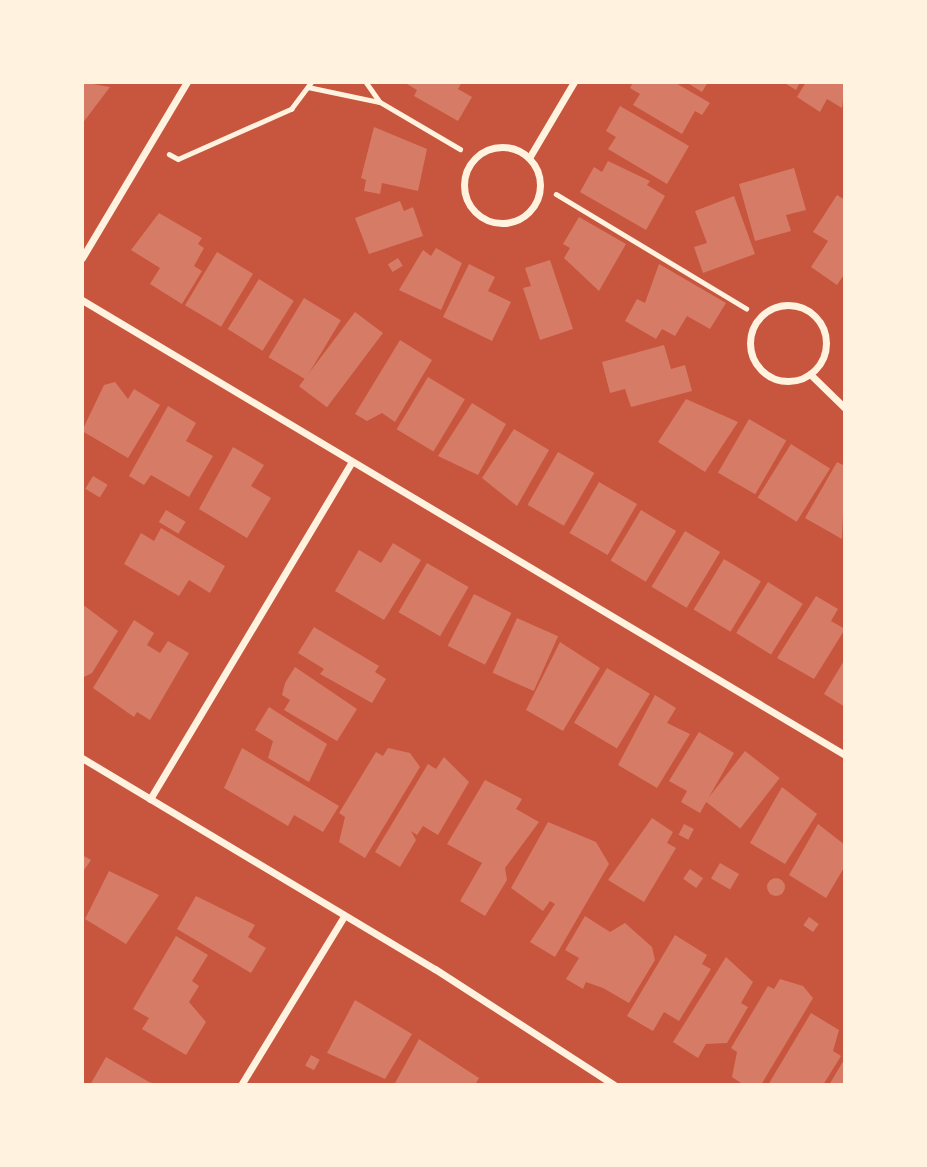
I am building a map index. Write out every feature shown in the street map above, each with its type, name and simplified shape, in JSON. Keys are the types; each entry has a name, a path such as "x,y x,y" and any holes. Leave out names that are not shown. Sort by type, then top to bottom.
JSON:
{"street":[{"path":"82,258 187,82"},
{"path":"529,158 574,82"},
{"path":"506,147 529,158 540,180 529,214 494,223 474,212 463,187 471,162 506,147"},
{"path":"82,300 845,755"},
{"path":"786,305 818,319 826,342 810,374 786,381 762,372 750,336 763,314 786,305"},
{"path":"810,374 845,408"},
{"path":"150,799 352,462"},
{"path":"82,758 344,916 614,1085"},
{"path":"241,1085 344,916"}],"path":[{"path":"366,82 380,102"},
{"path":"169,154 178,159 291,109 309,85 380,102 460,149"},
{"path":"556,194 746,308"}],"building":[{"path":"82,82 110,87 82,124"},
{"path":"462,82 458,89 472,97 458,121 414,96 417,90 407,84"},
{"path":"633,82 674,82 710,103 702,115 695,111 682,134 633,105 640,94 630,88"},
{"path":"686,82 708,82 702,92"},
{"path":"783,82 800,82 796,90"},
{"path":"806,82 845,82 842,108 827,99 820,112 797,97"},
{"path":"620,106 689,146 667,184 608,149 616,137 606,131"},
{"path":"374,127 427,149 418,191 382,183 380,194 364,191 366,180 361,178"},
{"path":"608,161 650,181 647,185 665,196 646,230 580,192 594,167 602,172"},
{"path":"794,168 806,210 786,215 791,231 755,241 739,184"},
{"path":"837,195 845,200 845,273 837,285 811,267 828,241 813,232"},
{"path":"734,196 755,254 703,273 694,247 707,243 695,211"},
{"path":"400,201 404,211 413,207 423,236 369,254 355,218"},
{"path":"159,213 202,238 198,244 204,248 194,266 202,271 182,304 150,284 160,268 131,250"},
{"path":"579,217 626,244 599,291 564,258 570,248 563,244"},
{"path":"436,248 462,263 441,310 399,290 423,250 431,256"},
{"path":"217,252 253,274 221,327 185,305"},
{"path":"398,258 403,266 393,272 388,264"},
{"path":"550,260 573,329 540,340 523,288 531,286 525,268"},
{"path":"469,264 495,277 488,291 511,302 492,341 443,317"},
{"path":"659,264 726,303 710,329 687,316 675,336 662,329 656,339 625,321 637,299 645,303"},
{"path":"259,279 294,301 263,351 228,329"},
{"path":"304,298 341,320 305,379 268,357"},
{"path":"355,312 383,333 327,407 299,386"},
{"path":"400,340 432,360 395,422 382,413 367,421 355,414"},
{"path":"664,345 671,369 685,365 692,391 631,407 625,389 610,393 602,362"},
{"path":"428,377 465,399 433,451 397,429"},
{"path":"115,382 128,399 134,389 160,405 128,458 82,431 104,385"},
{"path":"686,399 738,422 705,472 658,442"},
{"path":"472,403 506,424 478,475 438,456"},
{"path":"168,406 196,423 186,441 213,456 189,497 151,475 144,485 129,476"},
{"path":"749,419 786,440 755,494 718,473"},
{"path":"514,429 549,450 517,506 482,478"},
{"path":"791,444 830,468 797,522 758,497"},
{"path":"233,447 264,465 251,486 271,498 247,538 199,509"},
{"path":"558,452 594,473 564,526 528,505"},
{"path":"837,462 845,466 842,539 805,518"},
{"path":"93,476 108,485 100,498 85,489"},
{"path":"599,482 637,504 608,555 570,533"},
{"path":"166,510 186,522 179,534 159,522"},
{"path":"641,510 676,531 646,582 611,561"},
{"path":"161,528 225,566 210,593 189,580 179,596 124,564 141,533 154,541"},
{"path":"685,531 720,552 687,608 652,587"},
{"path":"393,543 421,560 384,620 335,591 359,550 381,563"},
{"path":"724,559 761,581 730,632 694,610"},
{"path":"427,563 469,587 440,636 398,612"},
{"path":"768,582 803,604 771,655 736,633"},
{"path":"474,594 511,613 485,665 448,646"},
{"path":"816,596 838,609 831,621 845,629 814,679 777,658"},
{"path":"82,604 118,631 92,673 82,678"},
{"path":"517,618 558,636 534,691 493,673"},
{"path":"134,620 154,633 147,645 160,653 168,641 189,653 150,720 137,712 134,717 93,688"},
{"path":"314,627 379,666 375,672 386,679 372,703 320,674 324,669 298,653"},
{"path":"560,642 600,668 563,731 526,710"},
{"path":"845,659 845,707 824,694"},
{"path":"295,667 357,709 337,741 284,710 290,700 282,695 285,683"},
{"path":"607,668 650,694 617,749 574,723"},
{"path":"655,695 676,708 667,723 690,734 657,788 618,765"},
{"path":"269,707 327,744 309,782 268,758 273,741 255,730"},
{"path":"699,732 734,753 700,813 681,802 687,791 669,781"},
{"path":"242,748 339,806 323,832 294,815 288,826 224,788"},
{"path":"388,748 410,753 420,767 365,858 339,842 345,817 339,813 376,752 383,756"},
{"path":"745,751 780,778 740,829 706,801"},
{"path":"444,757 469,782 438,835 423,826 417,835 411,831 416,840 400,867 375,852 428,764 436,769"},
{"path":"485,780 522,799 516,809 539,822 505,868 507,880 485,916 460,901 482,863 447,844"},
{"path":"782,787 817,814 785,864 750,843"},
{"path":"652,818 673,832 667,843 676,848 644,902 608,880"},
{"path":"548,822 596,842 609,864 555,957 530,942 555,904 550,901 543,911 511,888"},
{"path":"684,824 694,829 688,840 679,835"},
{"path":"818,824 845,845 845,866 826,898 789,875"},
{"path":"82,855 91,860 82,873"},
{"path":"720,863 739,874 730,890 711,879"},
{"path":"690,869 703,878 696,888 683,879"},
{"path":"109,871 159,895 126,944 85,919"},
{"path":"776,878 782,881 785,887 782,893 776,896 770,893 767,887 770,881"},
{"path":"196,896 255,925 248,937 266,948 251,973 177,929"},
{"path":"585,916 610,932 625,923 652,947 655,960 629,1003 603,988 586,982 583,989 566,979 579,958 565,950"},
{"path":"809,917 819,924 813,932 803,925"},
{"path":"675,935 707,955 702,964 711,969 679,1021 664,1012 653,1031 627,1016"},
{"path":"176,936 208,955 192,981 199,986 189,1002 206,1022 186,1055 142,1029 149,1018 133,1009"},
{"path":"726,957 753,982 741,1003 748,1007 727,1043 706,1044 698,1058 673,1042"},
{"path":"780,979 803,986 813,998 761,1085 744,1085 732,1077 737,1052 731,1048 768,986 774,989"},
{"path":"355,1000 412,1034 385,1079 327,1053"},
{"path":"811,1013 839,1030 833,1051 841,1056 823,1085 768,1085"},
{"path":"419,1039 479,1078 475,1085 394,1085"},
{"path":"311,1055 320,1060 314,1070 305,1065"},
{"path":"106,1057 149,1082 160,1085 90,1085"},
{"path":"845,1058 845,1085 829,1085"}]}
